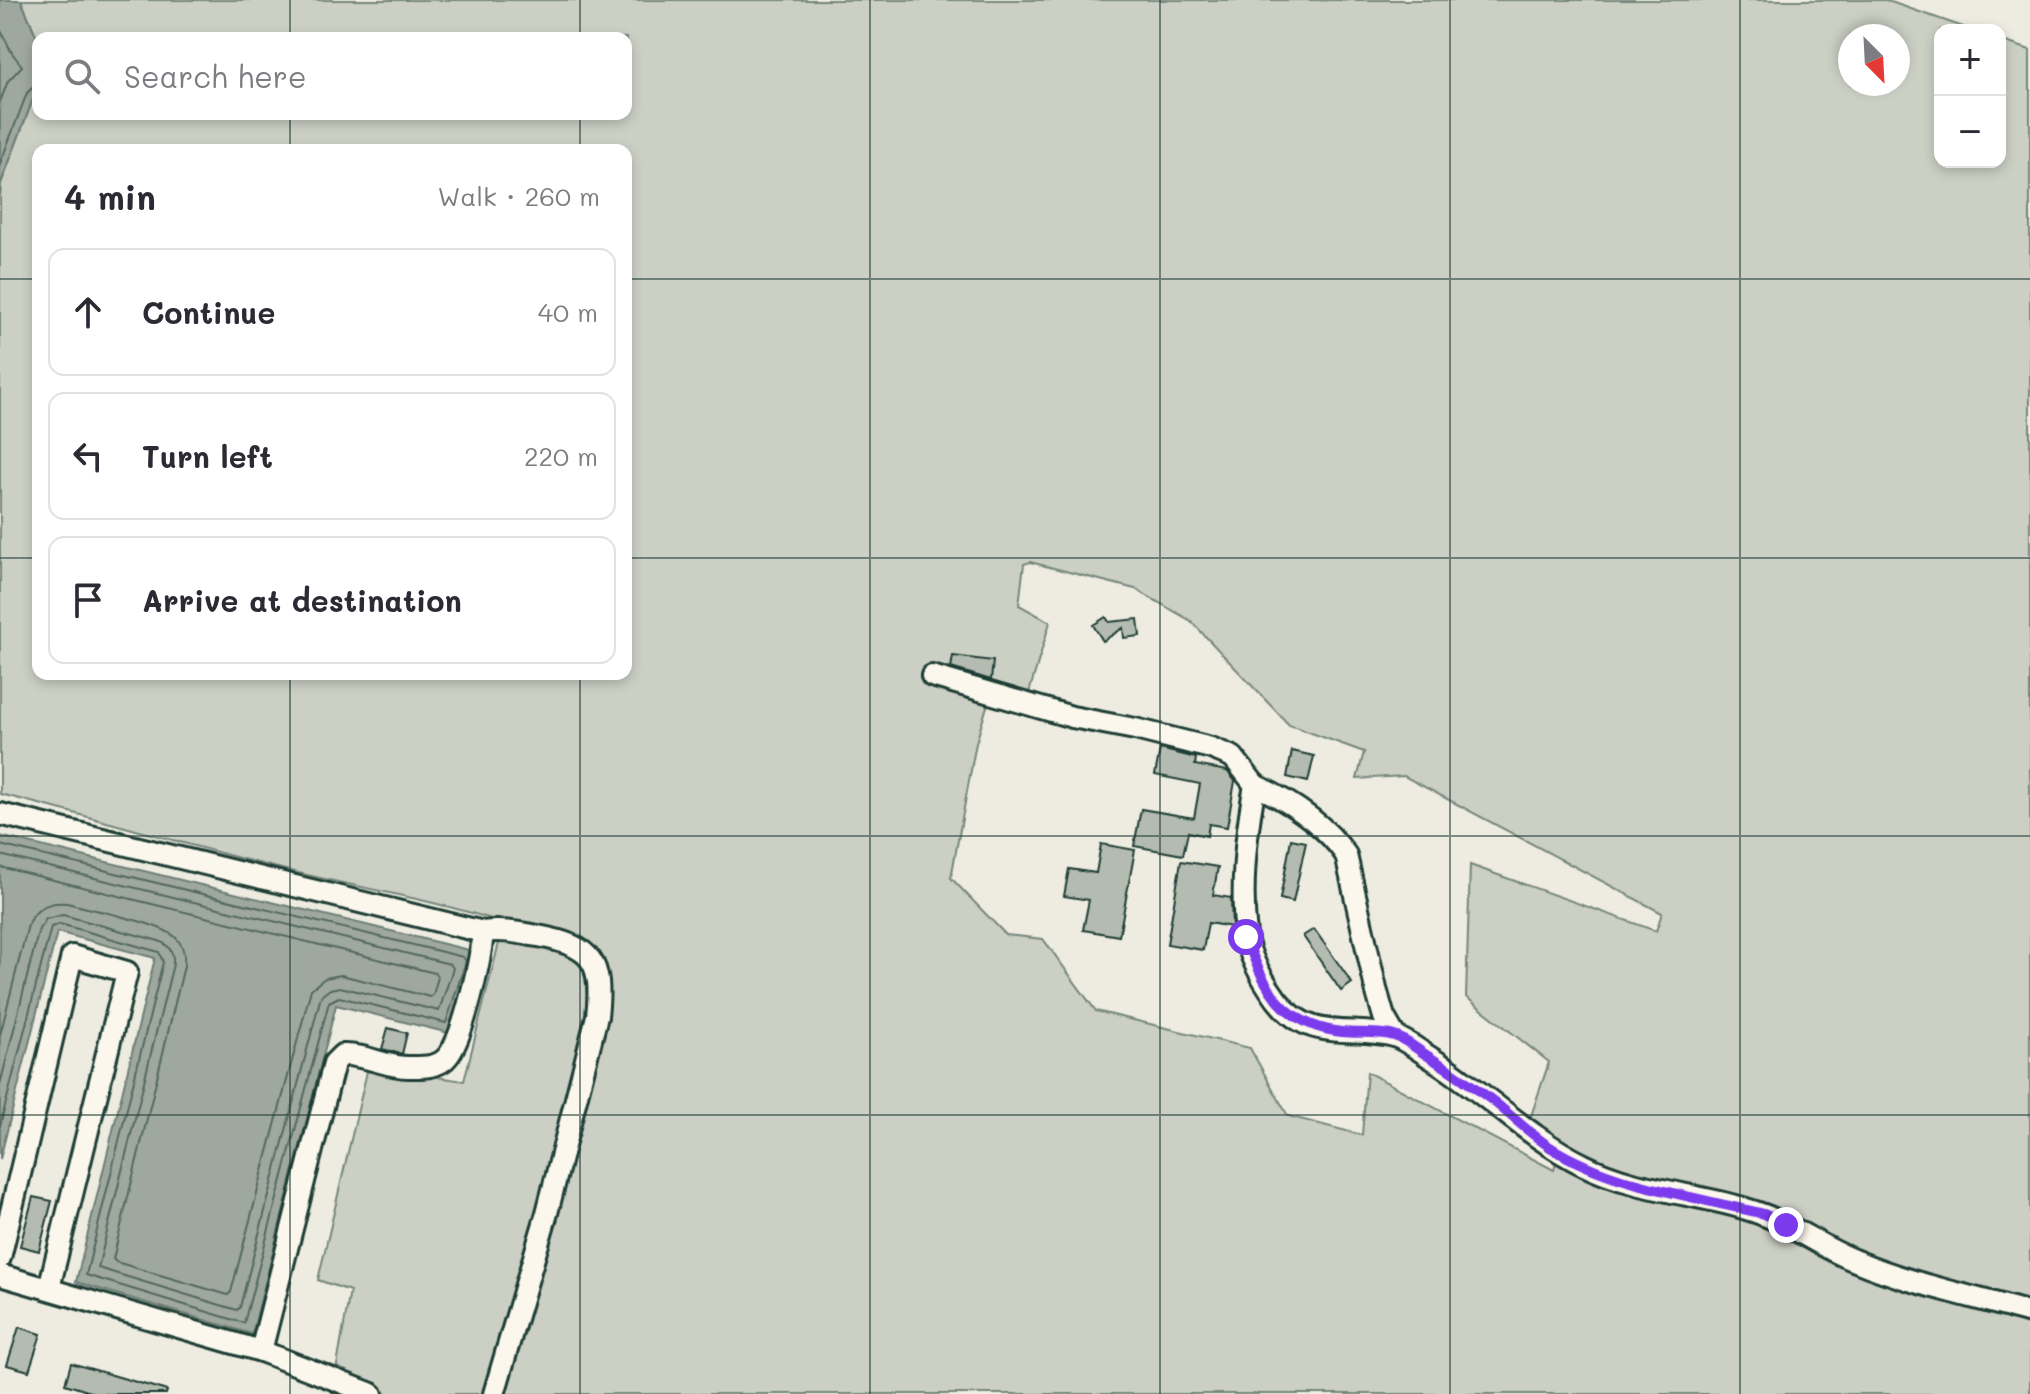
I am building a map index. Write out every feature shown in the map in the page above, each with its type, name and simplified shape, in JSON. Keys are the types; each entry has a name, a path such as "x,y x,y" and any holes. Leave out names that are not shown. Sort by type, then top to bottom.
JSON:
{"street":[{"path":"932,676 1072,717 1211,748 1233,757 1255,785 1291,804 1335,839 1346,855 1376,989 1384,1017 1395,1036 1476,1088 1525,1130 1552,1148 1616,1178 1764,1214 1833,1251 1876,1269 2030,1313"},
{"path":"1255,785 1245,867 1246,937 1261,974 1278,1001 1293,1017 1311,1026 1339,1032 1395,1036"},
{"path":"0,814 483,932 498,930 566,941 585,952 596,969 600,989 597,1016 547,1213 494,1394"},
{"path":"261,1351 334,1063 342,1055 354,1055 404,1067 432,1067 447,1058 457,1040 482,950 483,932"},
{"path":"0,1258 72,956 127,972 49,1288"},
{"path":"0,1275 261,1351 372,1394"}],"shaded area":[{"path":"21,0 1885,0 1955,24 1934,24 1934,168 2006,168 2006,42 2030,50 2030,1394 332,1394 350,1291 318,1280 368,1067 464,1081 504,923 445,906 266,865 0,794 1,184 32,102 32,120 632,120 632,32 35,32","holes":["1030,562 1135,589 1191,621 1289,725 1364,752 1357,779 1404,776 1662,913 1656,931 1470,865 1466,997 1549,1062 1530,1119 1562,1143 1554,1170 1367,1072 1362,1135 1288,1116 1250,1048 1096,1011 1043,939 1006,935 951,878 976,743 988,703 1028,696 1050,622 1019,605 1024,564"]}],"water":[{"path":"0,0 21,0 35,32 32,32 32,102 1,183 0,196"},
{"path":"0,836 477,952 453,1034 336,1005 252,1334 76,1282 155,958 57,932 0,1159"}],"building":[{"path":"1106,617 1109,622 1138,619 1140,636 1124,638 1123,628 1103,641 1093,625"},
{"path":"953,656 993,661 991,680 951,668"},
{"path":"1160,749 1196,758 1195,765 1227,771 1235,781 1227,827 1209,824 1207,836 1188,832 1183,855 1134,846 1141,809 1194,818 1200,784 1155,775"},
{"path":"1292,751 1314,756 1308,782 1287,777"},
{"path":"1291,839 1306,842 1293,902 1280,899"},
{"path":"1101,844 1135,850 1119,936 1083,930 1089,900 1064,896 1069,869 1096,873"},
{"path":"1181,861 1218,867 1213,895 1231,898 1232,927 1208,923 1203,950 1167,944"},
{"path":"1314,929 1352,983 1341,991 1303,936"},
{"path":"388,1028 407,1033 402,1054 382,1049"},
{"path":"33,1197 52,1201 39,1251 20,1246"},
{"path":"19,1327 41,1334 29,1371 7,1365"},
{"path":"71,1363 167,1391 166,1394 97,1394 65,1384"}],"route":[{"path":"1246,937 1261,974 1278,1001 1293,1017 1311,1026 1339,1032 1395,1036 1476,1088 1525,1130 1586,1166 1616,1178 1764,1214 1786,1225"}]}
